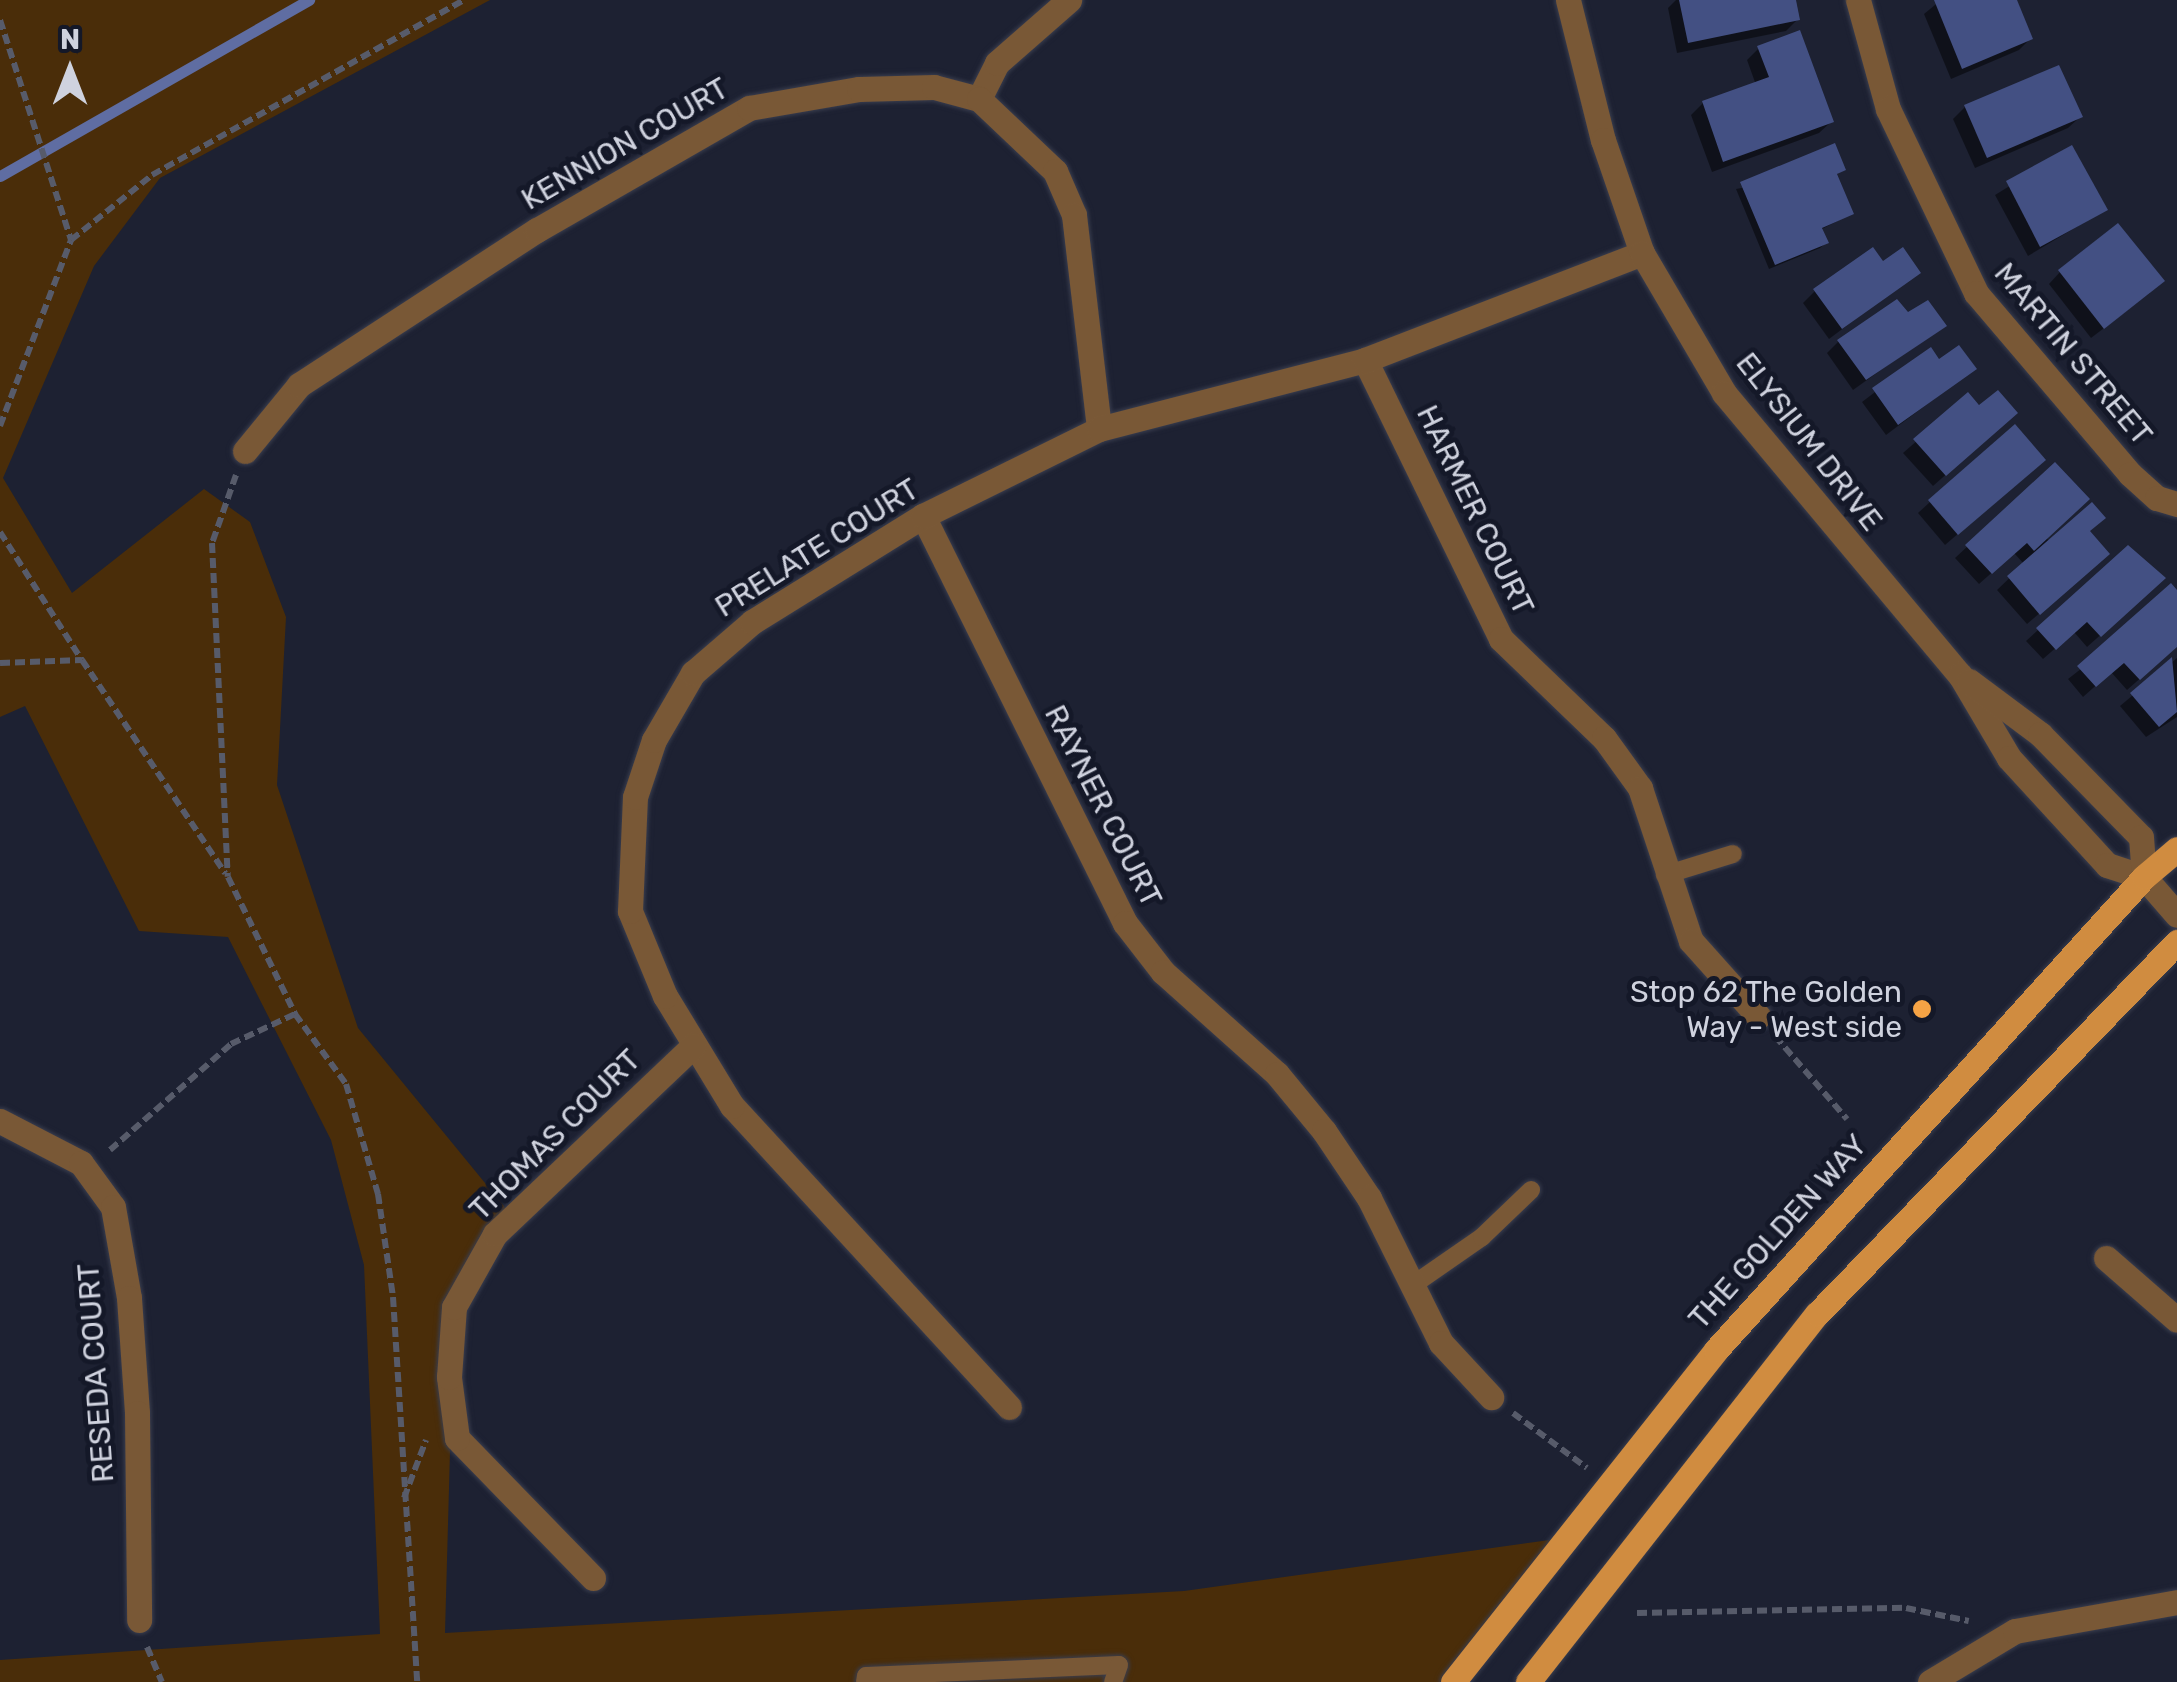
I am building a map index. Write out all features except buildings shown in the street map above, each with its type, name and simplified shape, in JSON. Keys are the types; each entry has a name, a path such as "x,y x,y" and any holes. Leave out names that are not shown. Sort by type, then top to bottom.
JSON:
{"main road":[{"name":"THE GOLDEN WAY","path":"1452,1682 1608,1482 1805,1248 2144,877 2177,848"},
{"path":"1528,1682 1817,1314 2177,942"}],"street":[{"path":"1069,0 997,63 979,98 1055,171 1074,215 1100,430"},
{"name":"ELYSIUM DRIVE","path":"1568,0 1603,140 1642,253 1724,393 1960,675 2009,758 2107,865 2144,877 2177,915"},
{"name":"MARTIN STREET","path":"1858,0 1888,109 1976,293 2130,474 2157,498 2177,504"},
{"name":"KENNION COURT","path":"244,450 300,385 537,230 749,108 859,88 934,87 979,98"},
{"name":"PRELATE COURT","path":"1008,1407 732,1106 645,954 630,912 634,797 654,740 692,673 752,622 923,516 1100,430 1365,360 1642,253"},
{"name":"HARMER COURT","path":"1365,360 1501,639 1604,738 1640,788 1665,876 1691,941 1758,1016"},
{"name":"RAYNER COURT","path":"923,516 1124,923 1162,972 1278,1074 1324,1131 1369,1198 1441,1342 1492,1397"},
{"name":"ELYSIUM DRIVE","path":"1960,675 2040,734 2140,837 2144,877"},
{"name":"THOMAS COURT","path":"593,1578 457,1438 449,1378 454,1307 495,1234 694,1045"},
{"name":"RESEDA COURT","path":"0,1120 86,1171 113,1207 128,1298 139,1620"},
{"path":"2106,1258 2177,1320"},
{"path":"1930,1682 2015,1630 2177,1602"}],"lane":[{"path":"1665,876 1698,860 1732,854"},
{"path":"1410,1286 1482,1238 1531,1190"},
{"path":"866,1682 866,1676 1119,1665 1113,1682"}],"path":[{"path":"0,426 71,240 152,175 464,0"},
{"path":"0,20 71,240"},
{"path":"228,877 212,543 244,450"},
{"path":"0,532 228,877 295,1014 346,1084 378,1194 393,1297 417,1682"},
{"path":"0,663 82,660"},
{"path":"86,1171 231,1044 295,1014"},
{"path":"1758,1016 1846,1119"},
{"path":"1492,1397 1608,1482"},
{"path":"1637,1612 1906,1608 2015,1630"}],"shaded area":[{"path":"0,0 490,0 160,178 94,266 3,478 72,593 204,489 250,522 286,617 277,785 358,1028 512,1216 454,1307 445,1633 1184,1591 1564,1538 1453,1682 0,1682 0,1660 380,1634 364,1265 331,1140 228,937 139,931 25,706 0,717"}],"waterway":[{"path":"0,176 309,0"}],"place":[{"name":"Stop 62 The Golden Way - West side","path":"1922,1009"}]}
